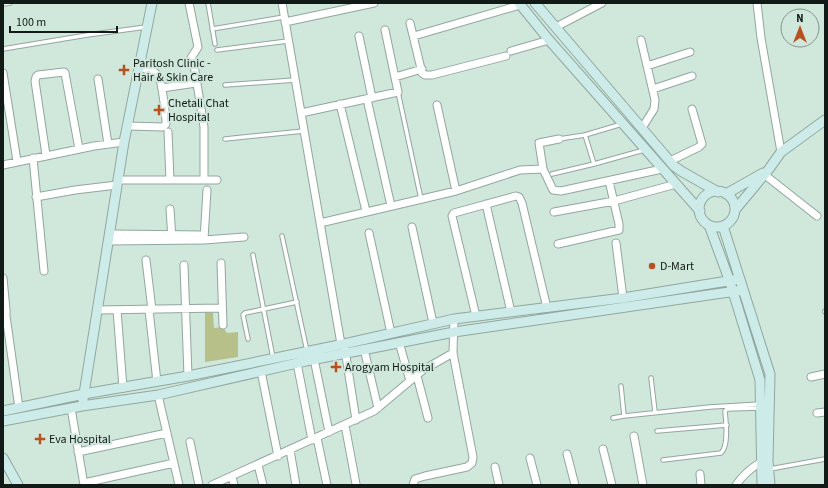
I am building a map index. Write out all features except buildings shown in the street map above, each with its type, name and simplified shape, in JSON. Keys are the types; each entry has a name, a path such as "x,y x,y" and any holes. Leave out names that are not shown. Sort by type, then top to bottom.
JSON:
{"street":[{"path":"82,406 124,142 152,3"},
{"path":"189,3 198,46 192,62 204,127 204,180"},
{"path":"282,3 356,420"},
{"path":"284,20 374,3"},
{"path":"535,3 670,161 681,172 722,193 733,201 735,210"},
{"path":"556,27 602,3"},
{"path":"757,3 761,38 781,152"},
{"path":"414,36 519,4 700,211"},
{"path":"410,23 422,69 425,75 428,76 509,54 549,40"},
{"path":"301,113 398,92 385,30"},
{"path":"359,36 391,206"},
{"path":"641,40 653,89 655,104 642,128"},
{"path":"647,66 690,52"},
{"path":"127,126 164,126 166,122 162,88 157,74 139,67"},
{"path":"395,77 422,69"},
{"path":"3,73 17,161"},
{"path":"46,156 35,80 38,75 65,73 79,149"},
{"path":"653,89 692,76"},
{"path":"98,79 108,144"},
{"path":"162,88 196,84"},
{"path":"340,104 366,211"},
{"path":"437,106 456,191"},
{"path":"670,161 699,147 702,144 692,108"},
{"path":"709,225 723,226 730,222 733,218 735,210 767,172 781,152 825,120"},
{"path":"168,132 170,180"},
{"path":"559,139 538,143 543,169 553,190 569,190 662,169"},
{"path":"3,165 79,149 124,142"},
{"path":"33,158 44,271"},
{"path":"320,223 456,191 520,170 543,169"},
{"path":"762,485 760,380 730,282 709,225 701,216 700,205 707,195 712,192 722,193 767,172"},
{"path":"767,172 817,216"},
{"path":"36,196 118,183 170,180 217,180"},
{"path":"558,244 619,230 609,181"},
{"path":"554,212 614,201 676,184"},
{"path":"204,237 207,190"},
{"path":"476,316 452,216 454,213 516,196 521,200 547,308"},
{"path":"486,204 511,312"},
{"path":"170,209 171,237"},
{"path":"723,226 770,374 770,485"},
{"path":"412,227 433,323"},
{"path":"369,233 391,333"},
{"path":"109,237 244,237"},
{"path":"616,243 623,298"},
{"path":"146,260 157,382"},
{"path":"221,263 223,325"},
{"path":"184,265 188,376"},
{"path":"3,278 5,316 19,408"},
{"path":"3,421 82,406 158,394 297,363 314,359 344,347 391,333 433,323 476,316 623,298 730,282 740,279"},
{"path":"3,411 84,394 188,376 307,351 344,347 364,349 454,332 743,290"},
{"path":"97,310 185,310 222,308"},
{"path":"117,310 124,388"},
{"path":"412,485 414,480 425,476 467,467 472,463 473,457 453,353 454,319"},
{"path":"399,342 410,382"},
{"path":"364,349 378,408"},
{"path":"212,485 374,411 423,370 453,353"},
{"path":"314,359 329,432"},
{"path":"297,363 327,485"},
{"path":"261,371 278,456"},
{"path":"810,377 825,374"},
{"path":"417,376 428,418"},
{"path":"158,394 179,485"},
{"path":"71,408 84,484 174,463"},
{"path":"817,413 825,412"},
{"path":"345,425 356,484"},
{"path":"78,452 167,433"},
{"path":"634,436 643,485"},
{"path":"190,442 199,485"},
{"path":"603,449 612,485"},
{"path":"290,450 296,485"},
{"path":"567,454 575,485"},
{"path":"3,458 18,485"},
{"path":"530,458 537,485"},
{"path":"736,485 741,477 761,462"},
{"path":"258,465 263,485"},
{"path":"495,467 499,485"},
{"path":"700,474 701,485"},
{"path":"232,477 234,485"}],"lane":[{"path":"3,4 10,3"},
{"path":"208,3 215,44"},
{"path":"212,29 284,20"},
{"path":"3,49 147,27"},
{"path":"217,50 288,41"},
{"path":"225,85 295,80"},
{"path":"398,92 421,199"},
{"path":"559,139 585,135 623,124"},
{"path":"225,139 304,131"},
{"path":"585,135 594,164"},
{"path":"552,174 646,150"},
{"path":"282,236 307,351"},
{"path":"253,255 274,358"},
{"path":"248,339 243,315 245,313 297,302"},
{"path":"651,378 655,412"},
{"path":"621,386 624,416"},
{"path":"613,418 655,412 710,407 761,406"},
{"path":"663,460 720,453 724,451 726,425 725,411 727,409 761,406"},
{"path":"657,431 726,425"},
{"path":"769,469 825,459"}],"green space":[{"path":"205,312 213,313 214,328 223,327 227,333 238,332 238,357 205,362"}],"place":[{"name":"Paritosh Clinic - Hair & Skin Care","path":"124,70"},
{"name":"Chetali Chat Hospital","path":"159,110"},
{"name":"D-Mart","path":"652,266"},
{"name":"Arogyam Hospital","path":"336,367"},
{"name":"Eva Hospital","path":"40,439"}]}
